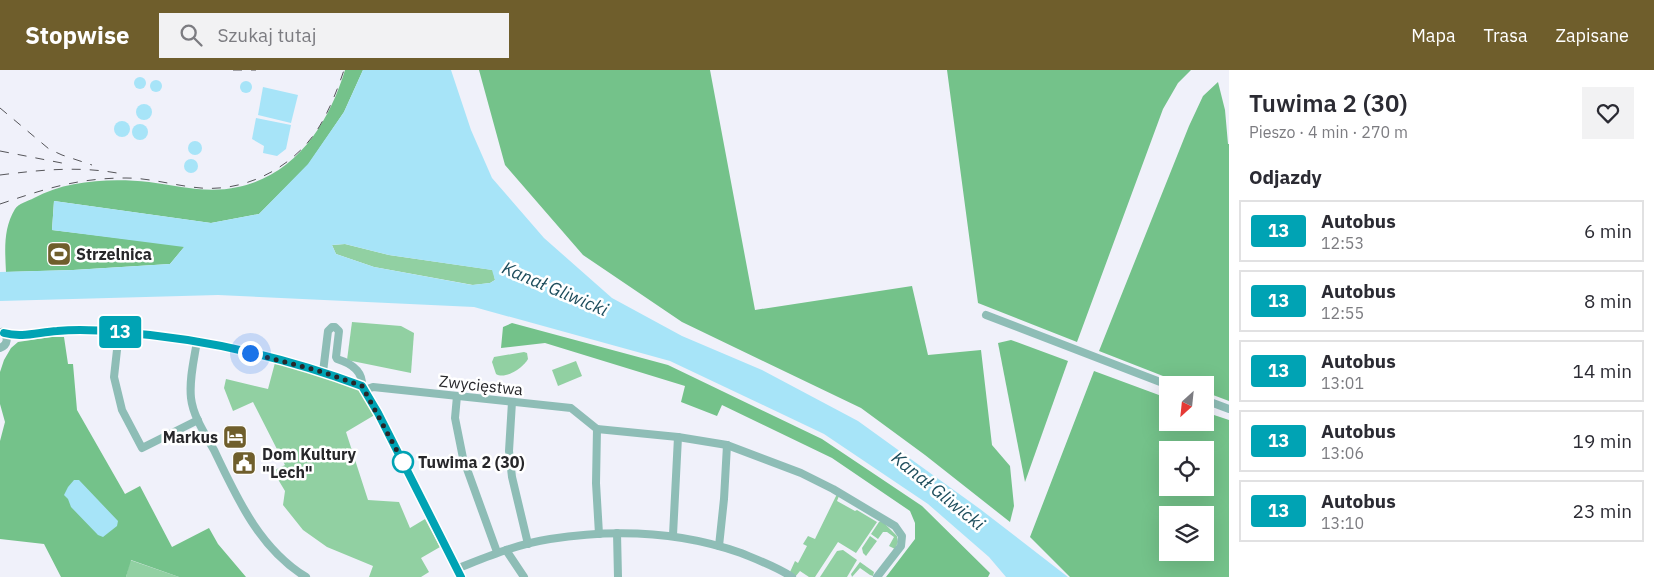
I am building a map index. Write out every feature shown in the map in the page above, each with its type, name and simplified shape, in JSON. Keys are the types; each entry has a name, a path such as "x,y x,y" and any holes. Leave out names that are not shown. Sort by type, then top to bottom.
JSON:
{"street":[{"path":"986,315 1159,382"},
{"path":"323,372 328,331 330,328 335,327 339,331 337,359 352,366 359,372 364,388 461,577"},
{"path":"2,331 7,338 2,347"},
{"name":"Zwycięstwa","path":"2,331 23,336"},
{"name":"Zwycięstwa","path":"2,347 23,336 56,331 119,332 197,342 323,372 364,388 373,387 571,408 597,429"},
{"path":"119,332 114,377 122,410 142,448 198,420"},
{"path":"197,342 190,380 191,399 198,420 236,495 260,535 277,555 306,577"},
{"path":"457,396 455,418 463,458 497,552"},
{"path":"512,402 509,451 512,477 528,544"},
{"path":"1214,403 1229,409"},
{"path":"599,534 596,483 597,429 678,437 727,445 784,466 833,489 895,526 902,536 901,546 877,577"},
{"path":"673,536 678,437"},
{"path":"719,546 727,445"},
{"path":"456,569 497,552 549,539 617,533 673,536 719,546 753,558 792,577"},
{"path":"617,533 618,577"},
{"path":"506,550 524,577"}],"green space":[{"path":"345,70 363,70 344,112 308,165 259,214 211,223 54,201 52,230 185,246 170,264 6,272 5,256 8,224 15,209 23,203 47,192 75,184 120,180 204,190 226,189 259,181 277,171 293,159 319,127 330,109"},
{"path":"479,70 710,70 755,310 912,286 928,355 981,350 992,445 1010,466 1014,506 1010,522 925,455 861,408 682,322 583,255 505,165"},
{"path":"947,70 1191,70 1178,83 1163,109 1077,342 978,303"},
{"path":"1218,82 1225,110 1229,144 1229,401 1214,395 1214,376 1163,376 1099,351 1189,126 1203,96"},
{"path":"345,244 389,255 493,270 495,280 490,283 473,285 374,267 336,254 332,245"},
{"path":"352,322 401,326 414,333 411,373 347,360"},
{"path":"512,323 668,365 822,439 922,506 990,573 988,577 886,577 915,539 915,523 910,511 832,458 722,405 717,416 681,402 685,386 545,343 501,348 503,327"},
{"path":"64,337 68,364 73,364 77,410 125,494 140,486 172,547 209,528 218,544 246,577 179,577 131,560 126,577 61,577 44,544 0,539 0,441 5,422 0,404 0,372 11,348 18,342"},
{"path":"1011,340 1068,361 1025,482 998,343"},
{"path":"527,353 528,359 518,369 509,374 496,374 492,362 494,357"},
{"path":"276,359 362,386 378,413 346,432 368,500 399,502 410,528 425,519 440,547 421,558 429,572 421,577 369,577 373,566 327,547 303,530 283,505 285,491 273,471 285,465 253,402 233,411 224,388 226,379 268,389"},
{"path":"576,361 582,376 558,386 552,370"},
{"path":"1094,371 1159,395 1159,431 1214,431 1214,415 1229,420 1229,577 1070,577 1030,537"},
{"path":"837,494 839,496 837,501 877,522 856,553 838,542 815,577 809,577 800,571 795,577 790,572 795,561 798,563 807,546 803,544 808,536 815,539"},
{"path":"882,521 897,536 898,542 895,549 889,546 894,537 887,532 883,532 878,539 871,534 879,522"},
{"path":"870,536 877,541 866,556 862,548"},
{"path":"843,550 857,560 847,577 820,577 837,551"},
{"path":"130,560 179,577 126,577"},
{"path":"860,562 874,572 873,576 860,568 852,577 851,574"}],"water":[{"name":"Kanał Gliwicki","path":"363,70 451,70 471,130 492,178 544,238 612,298 682,336 762,370 858,421 980,509 1068,577 1006,577 989,557 928,504 824,434 670,361 474,307 218,295 0,301 0,272 170,264 184,247 52,230 54,201 211,223 259,214 308,164 344,112","holes":["345,244 389,255 492,270 495,280 490,283 472,285 374,267 336,254 332,245"]},
{"path":"140,77 146,83 140,89 134,83"},
{"path":"156,80 162,86 156,92 150,86"},
{"path":"246,81 252,87 246,93 240,87"},
{"path":"263,87 298,95 291,123 258,115"},
{"path":"144,104 150,106 152,112 150,118 144,120 138,118 136,112 138,106"},
{"path":"256,118 291,125 286,149 277,156 263,153 264,146 252,139"},
{"path":"122,121 130,129 122,137 114,129"},
{"path":"140,124 148,132 140,140 132,132"},
{"path":"192,141 198,141 202,148 198,155 192,155 188,151 188,145"},
{"path":"188,159 194,159 198,166 194,173 188,173 184,169 184,163"},
{"path":"74,480 79,480 118,521 117,526 103,537 98,535 71,507 64,495"}],"railway":[{"path":"233,70 256,70"},
{"path":"0,204 47,189 92,180 135,178 201,188 219,188 254,180 286,162 300,151 312,137 328,110 344,70"},
{"path":"0,108 49,149 92,165"},
{"path":"0,151 67,164"},
{"path":"0,175 73,169 117,173"}],"bus line":[{"name":"13","path":"4,333 23,336 56,331 81,330 119,332 197,342 231,348 302,366 362,386 378,413 461,577"}],"place":[{"name":"Strzelnica","path":"59,254"},
{"name":"Markus","path":"235,437"},
{"name":"Tuwima 2 (30)","path":"403,462"},
{"name":"Dom Kultury \"Lech\"","path":"244,463"}],"route":[{"path":"250,353 323,372 362,386 372,401 403,462"}]}
